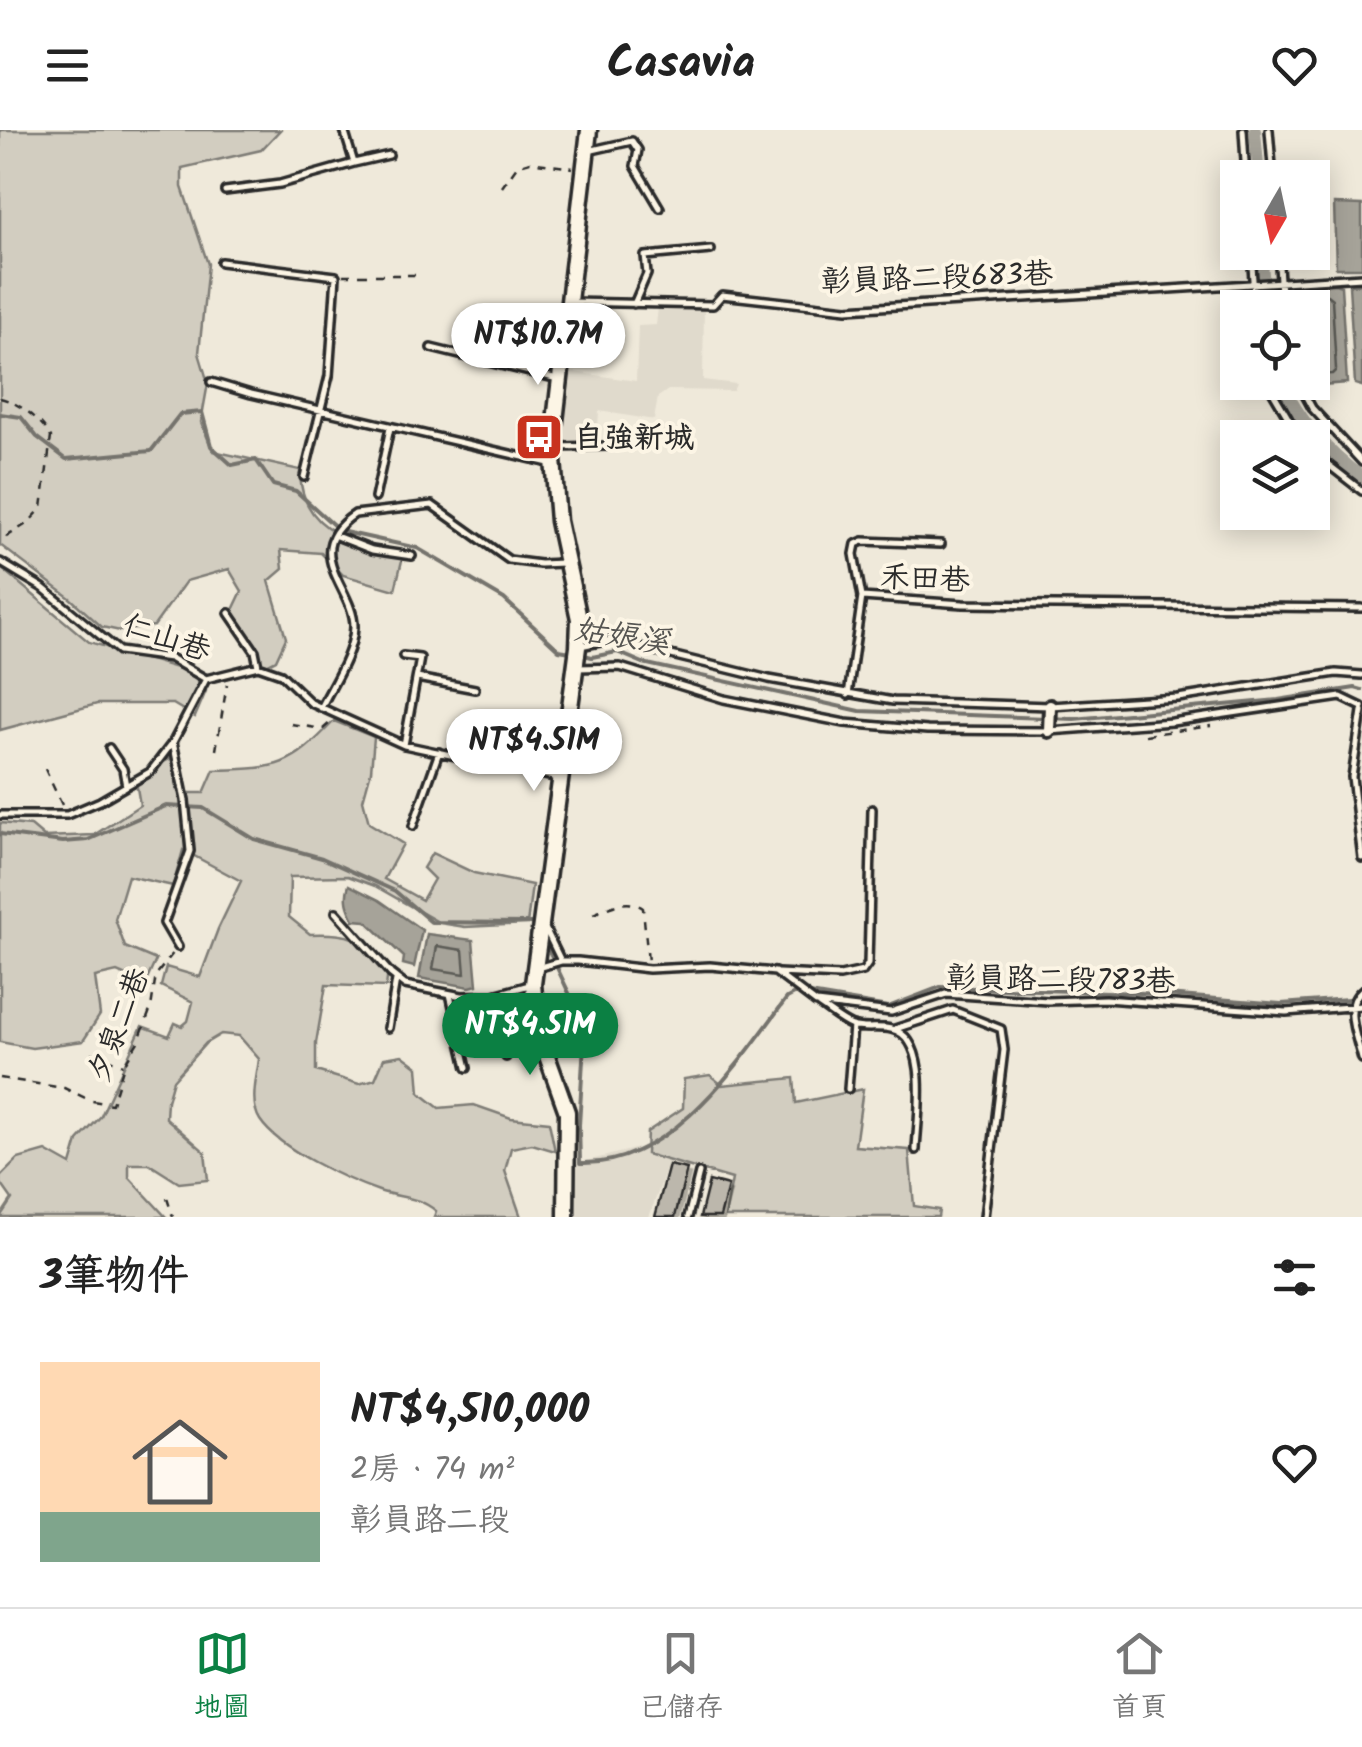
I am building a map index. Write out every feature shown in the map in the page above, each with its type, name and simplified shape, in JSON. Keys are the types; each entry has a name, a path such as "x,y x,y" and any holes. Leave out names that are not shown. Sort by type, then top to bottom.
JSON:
{"main road":[{"path":"566,1217 567,1112 537,1028 533,976 578,647 579,619 558,521 552,447 589,130"}],"street":[{"path":"1049,732 1050,706"}],"lane":[{"path":"344,130 354,163"},
{"path":"1242,130 1244,160"},
{"path":"1269,130 1272,160"},
{"path":"588,151 632,141 638,150 635,166 660,208"},
{"path":"225,191 280,184 388,155"},
{"path":"634,304 646,274 645,256 711,250"},
{"path":"220,262 336,276 329,376 304,477"},
{"path":"1252,270 1254,290"},
{"path":"1279,270 1281,290"},
{"path":"1253,283 1362,277"},
{"name":"彰員路二段683巷","path":"568,302 713,305 722,294 846,308 1253,283"},
{"path":"430,348 561,380"},
{"path":"211,382 553,464"},
{"path":"1308,400 1362,462"},
{"path":"375,498 390,428"},
{"path":"552,447 610,446"},
{"path":"1330,466 1362,491"},
{"path":"321,708 350,652 354,623 332,570 330,546 345,520 372,510 432,505 510,560 567,563"},
{"path":"336,536 372,550 412,556"},
{"path":"862,597 854,554 856,544 942,544"},
{"name":"仁山巷","path":"0,562 44,588 119,651 170,658 206,679 258,666"},
{"name":"禾田巷","path":"848,696 862,597 963,604 1362,608"},
{"path":"228,613 254,651 258,666 281,674 311,704 338,718 404,745 558,778"},
{"path":"578,647 610,640 848,696 892,701 1050,706 1178,698 1336,673 1362,675"},
{"path":"403,656 420,658 404,745"},
{"path":"576,668 620,666 724,699 844,723 926,730 1049,732 1172,722 1341,697 1362,709 1352,777 1362,858"},
{"path":"416,678 476,689"},
{"path":"0,815 67,815 150,772 173,742 206,679"},
{"name":"夕泉二巷","path":"173,742 190,851 164,923 178,947"},
{"path":"109,748 123,769 126,786"},
{"path":"413,826 438,752"},
{"path":"336,912 396,980 405,986 450,994 480,996 561,961 649,969 710,966 840,976 864,971 868,964 872,809"},
{"path":"540,931 561,961"},
{"path":"775,972 853,1026 895,1029 952,1010 1001,1028 1004,1050 984,1217"},
{"path":"388,1028 396,980"},
{"path":"1362,990 1350,1008 1362,1060"},
{"path":"450,994 467,1068"},
{"name":"彰員路二段783巷","path":"816,1003 891,1012 946,994 1048,1002 1105,999 1286,1012 1362,1006"},
{"path":"480,996 506,1057"},
{"path":"848,1089 853,1026"},
{"path":"895,1029 909,1038 917,1051 916,1150"},
{"path":"688,1217 699,1174"}],"path":[{"path":"502,188 517,166 530,162 586,170"},
{"path":"336,276 349,272 415,275"},
{"path":"0,398 10,400 48,429 51,437 42,508 28,523 0,541"},
{"path":"216,750 229,672"},
{"path":"291,724 323,728 338,718"},
{"path":"44,769 67,815"},
{"path":"593,914 622,903 643,908 649,969"},
{"name":"夕泉二巷","path":"0,1078 64,1088 92,1101 112,1104 124,1065 139,1040 150,1008 156,975 178,947"},
{"path":"91,1052 124,1065"},
{"path":"167,1198 173,1217"}],"shaded area":[{"path":"0,130 280,130 261,150 182,168 182,187 208,264 199,353 208,383 201,422 213,451 300,470 309,508 333,531 403,556 395,590 343,575 321,553 281,550 283,569 269,581 286,638 276,660 264,666 233,610 242,591 229,569 186,581 154,626 120,631 102,627 0,545"},
{"path":"659,299 704,304 703,380 736,384 733,391 668,390 658,397 654,420 599,411 597,442 553,439 561,370 636,381 638,326 656,325"},
{"path":"0,567 89,642 190,672 206,691 195,717 173,704 97,704 0,730"},
{"path":"334,721 374,737 363,800 369,823 403,844 384,879 422,900 434,879 423,868 432,853 474,873 532,885 527,924 465,927 440,923 375,886 348,876 290,877 289,917 310,934 355,939 388,971 386,987 326,985 316,1043 316,1071 359,1084 375,1079 384,1058 402,1055 418,1067 420,1093 439,1108 474,1105 511,1118 549,1122 555,1151 532,1144 511,1148 505,1171 521,1217 434,1217 436,1211 422,1203 365,1186 297,1152 269,1131 257,1113 259,1059 239,1036 221,1034 206,1043 173,1080 167,1101 166,1118 205,1152 208,1180 179,1183 149,1164 129,1164 129,1177 166,1217 0,1217 12,1199 0,1177 18,1159 46,1151 71,1165 78,1141 101,1116 142,1026 169,1036 175,1023 182,1026 188,1021 193,1002 161,986 166,967 200,977 241,881 183,850 173,886 128,876 115,919 125,947 156,960 145,984 117,972 95,977 100,1015 83,1041 32,1048 0,1042 0,823 31,826 44,837 94,835 140,805 135,776 174,757 177,790 204,793 214,770 281,763 305,749"},
{"path":"710,1075 722,1085 794,1078 796,1103 863,1089 855,1146 909,1150 914,1206 939,1210 938,1217 725,1217 732,1179 646,1154 647,1132 683,1108 684,1079"},
{"path":"646,1146 646,1154 669,1162 649,1217 569,1217 567,1166"}],"water":[{"path":"1334,204 1362,205 1362,268 1336,268"},
{"path":"1362,284 1362,386 1355,384 1349,285"},
{"path":"1341,286 1347,383 1330,384 1330,290 1290,289"},
{"path":"349,885 422,930 414,967 403,964 404,957 366,921 354,920 347,903"},
{"path":"427,934 473,940 477,985 419,978"},
{"path":"506,993 514,994 524,1013 498,1024 488,1002"}],"building":[{"path":"669,1165 687,1169 675,1217 655,1217"},
{"path":"709,1181 728,1186 720,1217 700,1217"}],"waterway":[{"path":"1255,130 1258,160"},
{"path":"1263,270 1264,290"},
{"path":"1291,400 1316,435 1362,477"},
{"name":"姑娘溪","path":"0,414 21,417 37,437 66,459 151,451 180,414 202,412 211,446 232,465 256,460 273,485 296,491 340,531 417,548 504,599 559,650 571,652"},
{"name":"姑娘溪","path":"580,654 592,657 617,652 643,663 860,711 1074,719 1362,690"},
{"path":"0,834 63,842 88,840 166,806 203,808 254,839 322,858 395,891 431,922 531,923 536,929"},
{"path":"544,940 585,1027 580,1163 613,1160 644,1148 673,1129 700,1106 787,998 798,992 888,1007 940,987 1141,993 1281,1004 1362,998"}],"place":[{"name":"自強新城","path":"539,437"}]}
